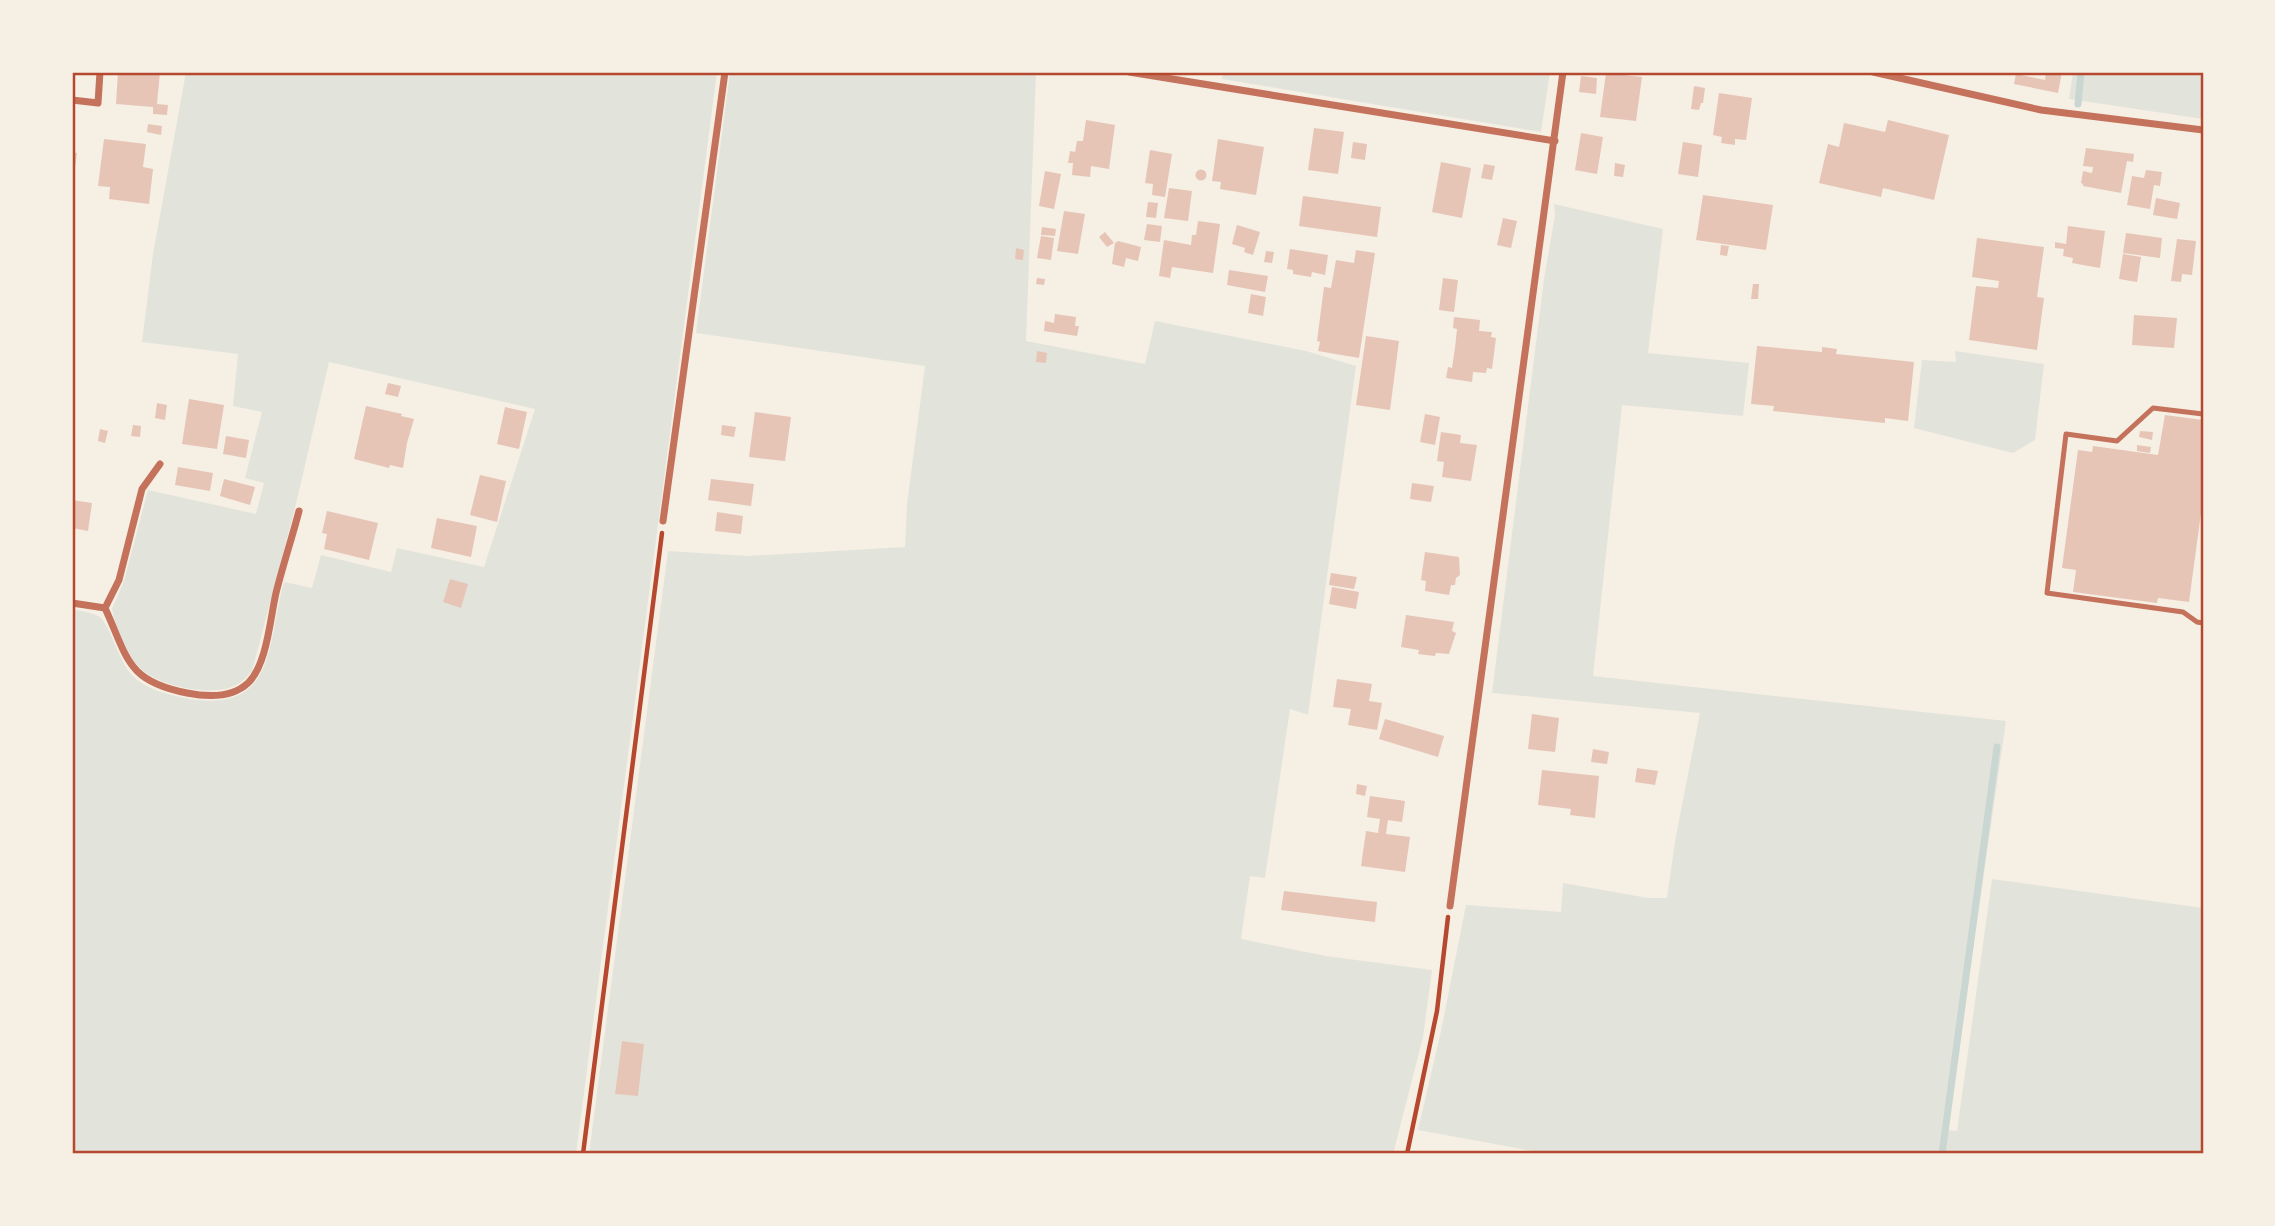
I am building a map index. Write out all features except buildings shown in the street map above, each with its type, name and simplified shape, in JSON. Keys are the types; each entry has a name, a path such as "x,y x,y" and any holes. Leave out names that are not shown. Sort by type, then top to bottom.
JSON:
{"street":[{"path":"72,100 98,103 100,72"},
{"path":"663,521 725,72"},
{"path":"1129,72 1555,141"},
{"path":"1450,906 1563,72"},
{"path":"1872,72 2041,110 2203,131"},
{"path":"160,464 142,489 119,580 105,608 126,660 137,673 152,683 200,695 226,695 238,691 257,673 299,511"},
{"path":"72,603 105,608"}],"lane":[{"path":"2203,414 2153,408 2117,441 2066,434 2046,593 2183,612 2203,623"}],"path":[{"path":"583,1154 663,521"},
{"path":"1407,1154 1437,1011 1450,906"}],"shaded area":[{"path":"186,72 717,72 576,1154 72,1154 72,609 98,616 102,620 127,669 144,685 190,699 218,700 239,695 253,684 263,668 270,649 284,582 312,588 321,555 391,572 397,548 484,567 535,409 329,362 295,508 252,671 241,682 226,689 200,690 159,680 139,667 122,640 112,609 124,581 148,490 256,514 264,483 245,478 262,412 233,406 238,354 142,342 153,254"},
{"path":"730,72 1036,72 1026,341 1145,364 1155,321 1306,351 1356,366 1308,715 1290,709 1265,878 1250,876 1241,939 1326,956 1432,970 1423,1037 1393,1154 589,1154 668,551 748,556 905,547 907,504 925,366 696,333"},
{"path":"1223,72 1550,72 1541,132 1222,79"},
{"path":"2073,72 2203,72 2203,119 2069,99"},
{"path":"1554,204 1663,229 1648,353 1749,363 1743,416 1622,405 1593,676 2006,721 1947,1130 1957,1131 1992,879 2203,908 2203,1154 1549,1154 1418,1130 1466,905 1561,912 1563,883 1648,898 1667,898 1675,841 1700,713 1492,693 1544,279 1555,215"},
{"path":"1955,351 2044,364 2035,440 2013,453 1914,428 1922,360 1956,362"}],"waterway":[{"path":"2078,104 2081,72"},
{"path":"1942,1154 1997,747"}]}
